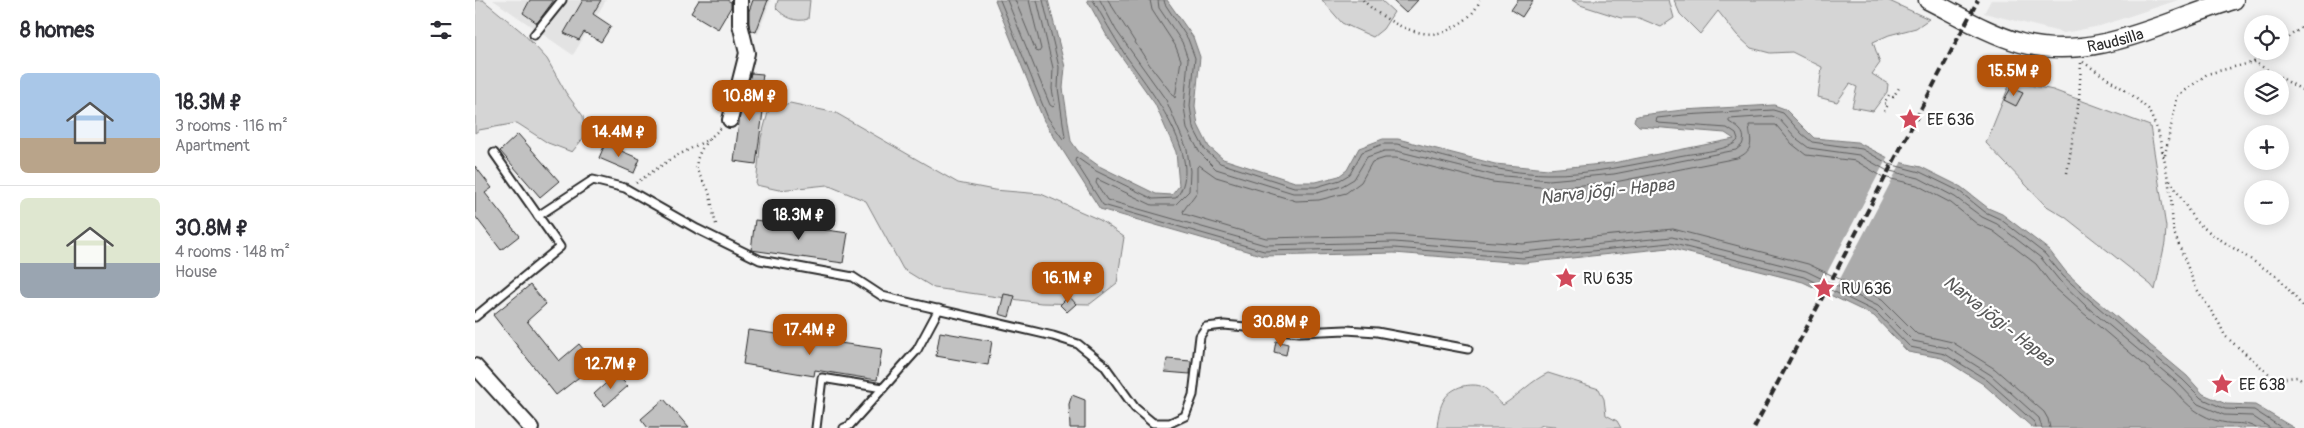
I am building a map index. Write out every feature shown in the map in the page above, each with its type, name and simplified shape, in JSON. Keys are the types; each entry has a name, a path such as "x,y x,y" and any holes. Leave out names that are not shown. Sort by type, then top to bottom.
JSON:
{"street":[{"path":"730,120 747,52 741,24 740,0"},
{"name":"Raudsilla","path":"1928,0 2021,43 2060,48 2110,42 2163,26 2196,12 2234,0"},
{"path":"2196,12 2212,0"},
{"path":"475,366 531,428"}],"lane":[{"path":"534,35 562,0"},
{"path":"475,317 560,247 494,153"},
{"path":"538,216 593,180 625,188 722,242 760,260 853,277 882,296 1053,336 1078,344 1104,365 1135,408 1153,423 1170,423 1185,416 1193,395 1200,336 1206,327 1225,325 1300,332 1346,330 1377,332 1469,349"},
{"path":"844,428 849,426 917,350 939,309"},
{"path":"816,428 822,378 883,388"}],"path":[{"path":"1363,0 1375,13 1399,26 1418,32 1443,33 1467,20 1481,0"},
{"path":"2289,37 2304,26"},
{"path":"2257,60 2207,74 2177,97 2164,158 2171,184 2195,221 2211,234 2279,278 2304,308"},
{"path":"2067,172 2079,100 2082,61 2149,109 2158,131 2164,158 2171,196 2173,230 2196,288 2219,323 2225,336 2275,379 2297,377 2304,382"},
{"path":"2254,62 2304,91"},
{"path":"1884,111 1888,104 1884,103 1889,95 1893,97 1901,85"},
{"path":"722,242 711,212 708,188 697,172 697,164 701,149 730,120"},
{"path":"625,188 671,159 709,139"}],"shaded area":[{"path":"475,0 483,0 522,32 547,59 566,93 583,116 585,136 572,152 548,143 517,123 479,130 475,133"},
{"path":"493,0 606,0 573,55"},
{"path":"745,0 771,0 758,34 742,28"},
{"path":"778,0 810,0 808,19 795,20 786,16 776,8"},
{"path":"1322,0 1381,0 1394,12 1383,29 1373,37 1342,23"},
{"path":"1572,0 1669,0 1674,18 1661,27 1639,18 1621,18 1580,5"},
{"path":"1674,0 1887,0 1929,19 1916,28 1889,35 1873,42 1880,63 1872,74 1888,84 1887,92 1873,111 1852,107 1857,87 1850,84 1837,102 1818,97 1822,67 1792,52 1770,53 1751,48 1737,35 1718,11 1700,34 1680,14"},
{"path":"1991,0 2178,0 2100,26 2064,33 1984,13"},
{"path":"2011,81 2053,90 2150,126 2166,227 2165,243 2155,290 2065,217 2045,205 1986,143"},
{"path":"790,103 836,113 958,183 994,190 1041,194 1100,220 1124,237 1117,283 1090,304 1041,303 934,288 903,269 866,201 827,185 779,190 756,185 761,138 769,109"},
{"path":"1548,373 1599,389 1604,399 1606,415 1617,421 1621,428 1556,428 1556,426 1543,425 1536,428 1437,428 1443,402 1450,392 1456,389 1468,385 1481,386 1503,405"}],"water":[{"name":"Narva jõgi - Нарва","path":"995,0 1048,0 1065,67 1063,88 1071,141 1078,151 1099,166 1156,194 1172,195 1179,186 1176,152 1155,104 1107,36 1087,0 1167,0 1193,37 1200,57 1195,106 1198,125 1209,147 1223,159 1295,182 1316,182 1339,176 1347,170 1359,148 1383,139 1398,139 1495,164 1548,169 1613,163 1734,139 1725,133 1639,126 1634,121 1635,117 1683,110 1774,105 1785,109 1814,138 1857,142 1894,161 1921,167 1961,187 1988,208 2002,214 2049,250 2066,272 2187,376 2203,394 2226,404 2255,405 2294,428 2033,428 1983,384 1942,358 1908,352 1874,316 1803,282 1669,248 1523,263 1394,253 1264,256 1100,209 1044,121"}],"pier":[{"path":"1888,156 1902,161 1830,298 1817,292"}],"building":[{"path":"530,0 554,0 537,23 523,13"},
{"path":"583,0 601,0 593,14 611,26 601,42 584,32 579,40 564,33"},
{"path":"699,0 727,0 731,2 731,7 718,29 691,13"},
{"path":"753,0 768,0 756,32 750,30 749,23 749,11"},
{"path":"1392,0 1418,0 1406,13"},
{"path":"1518,0 1533,0 1522,17 1511,10"},
{"path":"751,73 763,74 760,96 765,97 756,164 734,161 740,115"},
{"path":"2011,88 2023,93 2016,106 2004,100"},
{"path":"518,134 559,181 540,197 500,151"},
{"path":"605,144 640,159 634,173 599,158"},
{"path":"475,166 492,188 485,193 519,236 501,250 475,216"},
{"path":"755,220 848,233 843,263 751,250"},
{"path":"530,285 546,304 527,321 559,361 579,344 596,364 556,395 493,315"},
{"path":"1004,294 1015,296 1009,317 999,314"},
{"path":"1069,296 1076,304 1067,312 1060,305"},
{"path":"748,330 882,349 877,380 815,370 814,376 743,364"},
{"path":"940,332 992,341 988,365 936,356"},
{"path":"1276,341 1288,344 1286,355 1274,352"},
{"path":"1167,359 1191,361 1190,374 1165,372"},
{"path":"614,376 618,376 628,386 605,406 594,394"},
{"path":"1072,395 1085,400 1085,428 1070,428 1069,404"},
{"path":"664,399 689,428 648,428 641,419"}],"railway":[{"path":"1754,428 1978,0"}],"place":[{"name":"EE 636","path":"1910,119"},
{"name":"RU 635","path":"1566,278"},
{"name":"RU 636","path":"1824,288"},
{"name":"EE 638","path":"2222,384"}]}
